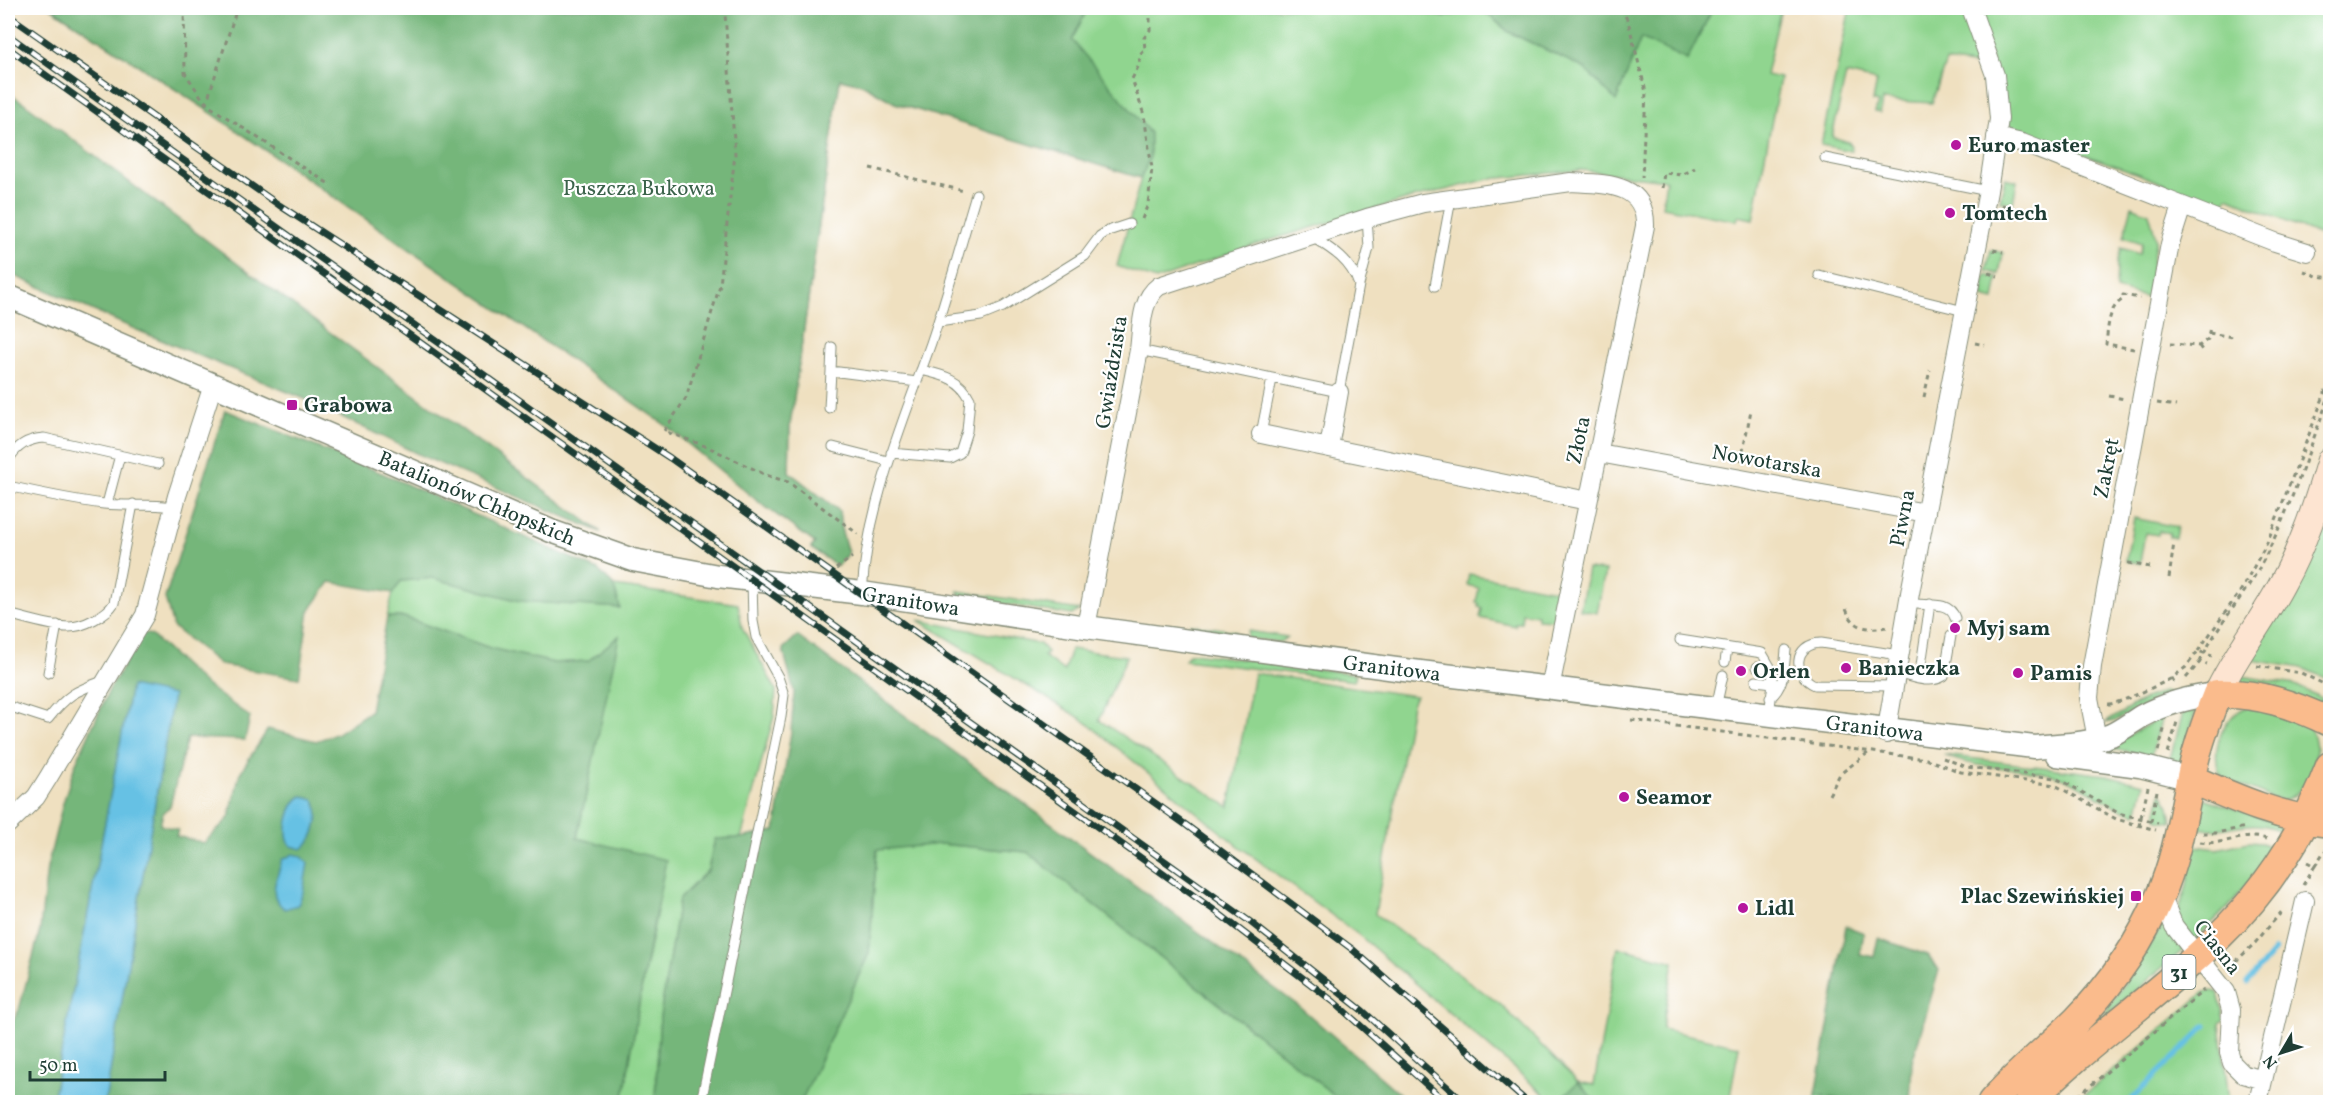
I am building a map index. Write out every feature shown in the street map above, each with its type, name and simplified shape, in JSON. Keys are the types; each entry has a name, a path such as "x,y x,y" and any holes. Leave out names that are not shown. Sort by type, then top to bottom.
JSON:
{"main road":[{"path":"2331,460 2295,560 2234,661 2217,694 2266,698 2331,722"},
{"name":"31","path":"1992,1102 2021,1071 2075,1022 2103,991 2137,943 2161,895 2182,828 2203,733 2217,694"},
{"name":"31","path":"2029,1102 2067,1066 2198,956 2230,925 2258,893 2288,851 2318,822 2331,766"},
{"path":"2191,779 2274,813 2318,822"}],"street":[{"name":"Piwna","path":"1886,732 1988,191 1999,119 1995,75 1971,8"},
{"path":"1996,137 2022,143 2274,242 2307,252"},
{"name":"Gwiaździsta","path":"1086,627 1139,350 1145,303 1151,292 1159,286 1367,218 1424,203 1570,182 1593,183 1623,189 1641,201"},
{"name":"Złota","path":"1550,688 1644,231 1641,201"},
{"name":"Zakręt","path":"2097,739 2090,705 2091,675 2158,348 2172,234 2182,206"},
{"name":"Batalionów Chłopskich","path":"8,296 578,542 633,560 660,566 752,580"},
{"path":"8,824 36,797 145,615 174,507 213,385"},
{"path":"1329,447 1339,392"},
{"path":"1261,434 1588,501"},
{"name":"Nowotarska","path":"1599,453 1926,513"},
{"name":"Granitowa","path":"752,580 862,593 1086,627 1716,709 1770,707 1886,732 2034,747 2072,745 2097,739 2112,734 2163,706 2217,694"},
{"name":"Granitowa","path":"2034,747 2042,753 2132,765 2191,779"},
{"name":"Ciasna","path":"2161,895 2174,926 2226,992 2230,1005 2229,1053 2231,1061 2235,1068 2243,1074 2263,1080"},
{"path":"2258,1102 2298,898"}],"lane":[{"path":"1825,158 1988,191"},
{"path":"862,593 864,560 890,457 938,322 976,194"},
{"path":"1435,286 1450,199"},
{"path":"1139,350 1339,392 1359,285 1369,248 1367,218"},
{"path":"938,322 981,316 1003,307 1080,260 1100,236 1129,224"},
{"path":"1312,237 1336,251 1354,272 1359,285"},
{"path":"1819,275 1964,311"},
{"path":"829,408 832,347"},
{"path":"833,447 890,457 950,458 960,453 967,431 970,399 961,385 954,380 921,370"},
{"path":"831,371 917,382"},
{"path":"1261,434 1272,379"},
{"path":"8,460 12,452 29,440 44,438 158,464"},
{"path":"107,504 120,455"},
{"path":"8,486 107,504 153,504 174,507"},
{"path":"8,614 57,625 75,626 99,616 111,607 114,603 134,504"},
{"path":"701,1102 784,695 778,677 756,637 753,621 752,580"},
{"path":"1909,603 1919,606 1930,604 1944,606 1952,612 1954,618"},
{"path":"1919,679 1930,604"},
{"path":"48,673 57,625"},
{"path":"1896,672 1815,685 1806,681 1800,673 1800,655 1805,647 1821,643 1896,672 1936,681 1944,676 1952,636"},
{"path":"1680,640 1762,653 1772,670 1770,707"},
{"path":"1725,662 1727,648"},
{"path":"1770,707 1783,680 1786,650"},
{"path":"1757,667 1772,670"},
{"path":"1716,709 1725,677"},
{"path":"8,706 48,719 63,700 72,693 106,680"},
{"path":"1756,681 1773,683"}],"path":[{"path":"184,8 185,73 206,104 329,184"},
{"path":"206,104 237,8"},
{"path":"722,8 725,14 735,154 720,285 686,398 664,430 708,447 766,475 788,482 868,542"},
{"path":"1129,224 1144,216 1148,204 1152,168 1144,115 1132,79 1140,63 1139,56 1145,50 1144,38 1150,30 1152,8"},
{"path":"1621,8 1628,21 1647,92 1641,201"},
{"path":"870,168 976,194"},
{"path":"1662,189 1664,173 1682,175 1695,168"},
{"path":"2317,276 2331,278"},
{"path":"2140,298 2120,295 2122,300 2115,304 2109,320 2106,344 2158,348 2199,346 2208,339 2210,326"},
{"path":"2209,333 2232,337"},
{"path":"2199,346 2204,353"},
{"path":"1924,397 1930,370"},
{"path":"2198,651 2246,581 2267,543 2331,380"},
{"path":"2200,662 2210,641 2250,584 2269,549 2331,394"},
{"path":"2155,402 2176,406"},
{"path":"1745,466 1746,462 1741,461 1751,410"},
{"path":"2169,578 2174,543"},
{"path":"832,571 842,566 854,555"},
{"path":"2126,563 2150,567"},
{"path":"1845,609 1851,620 1859,627 1877,629 1893,627"},
{"path":"1622,718 1932,760 1957,771 1982,774"},
{"path":"1830,795 1840,774 1869,752"},
{"path":"1939,756 1967,767 2051,777 2068,784 2118,813 2151,821"},
{"path":"2071,1102 2217,979 2255,943 2298,898 2315,866"}],"green space":[{"name":"Puszcza Bukowa","path":"51,8 1393,8 1445,17 1480,8 1509,32 1584,68 1616,100 1641,38 1687,60 1713,8 1781,8 1766,75 1780,78 1753,219 1738,216 1737,221 1662,207 1666,180 1581,170 1489,179 1405,200 1254,245 1156,280 1117,266 1141,178 895,103 862,84 840,79 790,425 789,472 839,511 841,529 848,553 837,566 811,548 815,543 755,499 664,424 204,108"},
{"name":"Puszcza Bukowa","path":"51,8 1088,8 1072,40 1150,133 1150,157 1141,178 895,103 862,84 840,79 790,425 789,472 839,511 841,529 848,553 837,566 811,548 815,543 755,499 664,424 204,108"},
{"path":"1393,8 1479,8 1445,17"},
{"path":"1480,8 1713,8 1687,60 1641,38 1616,101 1584,68 1509,32"},
{"path":"1850,8 1964,8 1984,67 1946,61 1932,103 1882,100 1880,113 1875,112 1878,103 1873,102 1877,81 1846,74 1832,137 1848,142 1852,146 1851,151 1821,145"},
{"path":"1979,8 2330,8 2330,240 2228,197 2223,207 2014,130 2005,119"},
{"path":"8,93 601,532 420,455 305,399 137,330 8,273"},
{"path":"2005,178 2017,181 2013,203 2000,201"},
{"path":"2132,206 2149,213 2156,238 2148,290 2153,294 2152,299 2116,289 2117,264 2121,248 2139,254 2142,243 2124,237"},
{"path":"1991,250 2003,253 1999,274 1986,271"},
{"path":"1986,275 1998,278 1994,300 1982,297"},
{"path":"225,410 384,474 598,570 614,586 620,608 520,601 433,578 401,581 393,593 330,582 309,611 299,678 221,665 173,627 165,598"},
{"path":"2330,499 2330,680 2302,668 2246,659"},
{"path":"2134,518 2177,527 2175,538 2169,537 2169,533 2159,531 2158,535 2145,533 2140,563 2126,561"},
{"path":"1588,569 1605,571 1597,613 1580,610"},
{"path":"1469,574 1560,591 1555,620 1537,619 1537,615 1522,613 1521,623 1515,623 1515,626 1480,618 1482,608 1478,607 1479,603 1476,603 1479,588 1467,585"},
{"path":"433,578 520,601 619,608 614,586 738,604 742,627 776,690 774,716 741,838 715,839 708,870 679,899 660,1017 655,1098 669,1102 623,1102 643,979 660,896 577,838 618,637 588,661 554,663 490,648 404,617 387,617 393,593 401,581"},
{"path":"958,591 1079,610 1072,615 961,597"},
{"path":"387,617 404,617 490,648 554,663 588,661 619,636 577,838 666,860 643,979 623,1102 105,1102 173,695 131,687 52,1102 8,1102 8,1030 19,1010 40,930 47,868 63,803 75,765 110,688 143,633 151,635 202,682 250,717 245,740 187,738 170,806 163,813 160,825 178,830 176,836 204,843 229,818 240,773 268,729 316,741 336,734 370,711"},
{"path":"918,620 1040,644 1047,652 1044,656 1064,671 1071,649 1127,656 1099,720 1229,807 1254,673 1416,696 1412,704 1375,914 1500,1004 1578,1082 1594,1085 1618,947 1674,962 1662,1029 1739,1046 1729,1102 1596,1102 1578,1083 1557,1102 1553,1102 1360,936 1228,838 1082,719"},
{"path":"1190,624 1236,631 1232,637 1193,631"},
{"path":"1248,631 1287,637 1280,642 1247,638"},
{"path":"797,636 1300,1007 1409,1102 1343,1102 1027,852 940,844 877,850 869,953 801,1102 669,1102 655,1099 660,1017 679,899 708,870 715,839 741,838 775,831 791,732 794,692 783,649"},
{"path":"1189,654 1356,674 1354,681 1185,660"},
{"path":"2236,675 2295,685 2330,702 2330,712 2235,685"},
{"path":"2165,691 2168,693 2115,721 2105,723 2143,700"},
{"path":"2197,706 2181,765 2169,762 2184,709"},
{"path":"2250,706 2308,726 2313,736 2316,747 2312,770 2300,790 2291,797 2280,801 2222,778 2217,758 2220,736 2232,717 2240,710"},
{"path":"2162,717 2151,756 2103,749"},
{"path":"1944,755 2106,775 2144,784 2137,814 2126,811 2078,784 2057,776 2029,770 1985,766"},
{"path":"2161,793 2169,806 2172,822 2159,820 2156,816"},
{"path":"2197,796 2286,826 2283,832 2258,825 2216,829 2192,827"},
{"path":"2248,842 2262,843 2273,848 2237,897 2194,940 2179,916 2188,879 2188,845 2217,849"},
{"path":"940,844 1027,852 1343,1102 801,1102 869,953 877,849"},
{"path":"2163,924 2183,950 2108,1014 2105,1013"},
{"path":"1846,926 1864,933 1860,954 1874,957 1878,938 1927,955 1939,970 1912,1062 1910,1102 1848,1102 1816,1094"},
{"path":"2205,992 2218,992 2224,1020 2220,1023 2229,1102 2076,1102"},
{"path":"1578,1082 1596,1102 1557,1102"},
{"path":"1816,1094 1848,1102 1815,1102"}],"water":[{"path":"131,686 173,695 105,1102 52,1102"},
{"path":"302,796 314,800 317,819 311,839 302,849 291,846 288,841 287,827 290,812"},
{"path":"293,854 301,856 308,863 303,892 298,905 285,909 276,899 274,887 282,860"}],"waterway":[{"path":"2247,983 2275,950"},
{"path":"2129,1102 2206,1026"}],"railway":[{"path":"8,15 279,205 670,458 1186,825 1352,949 1527,1102"},
{"path":"8,35 1249,921 1363,1011 1464,1102"},
{"path":"8,48 1218,913 1334,1002 1446,1102"}],"place":[{"name":"Euro master","path":"1956,145"},
{"name":"Tomtech","path":"1950,213"},
{"name":"Grabowa","path":"292,405"},
{"name":"Myj sam","path":"1955,628"},
{"name":"Banieczka","path":"1846,668"},
{"name":"Orlen","path":"1741,671"},
{"name":"Pamis","path":"2018,673"},
{"name":"Seamor","path":"1624,797"},
{"name":"Plac Szewińskiej","path":"2136,896"},
{"name":"Lidl","path":"1743,908"}]}
